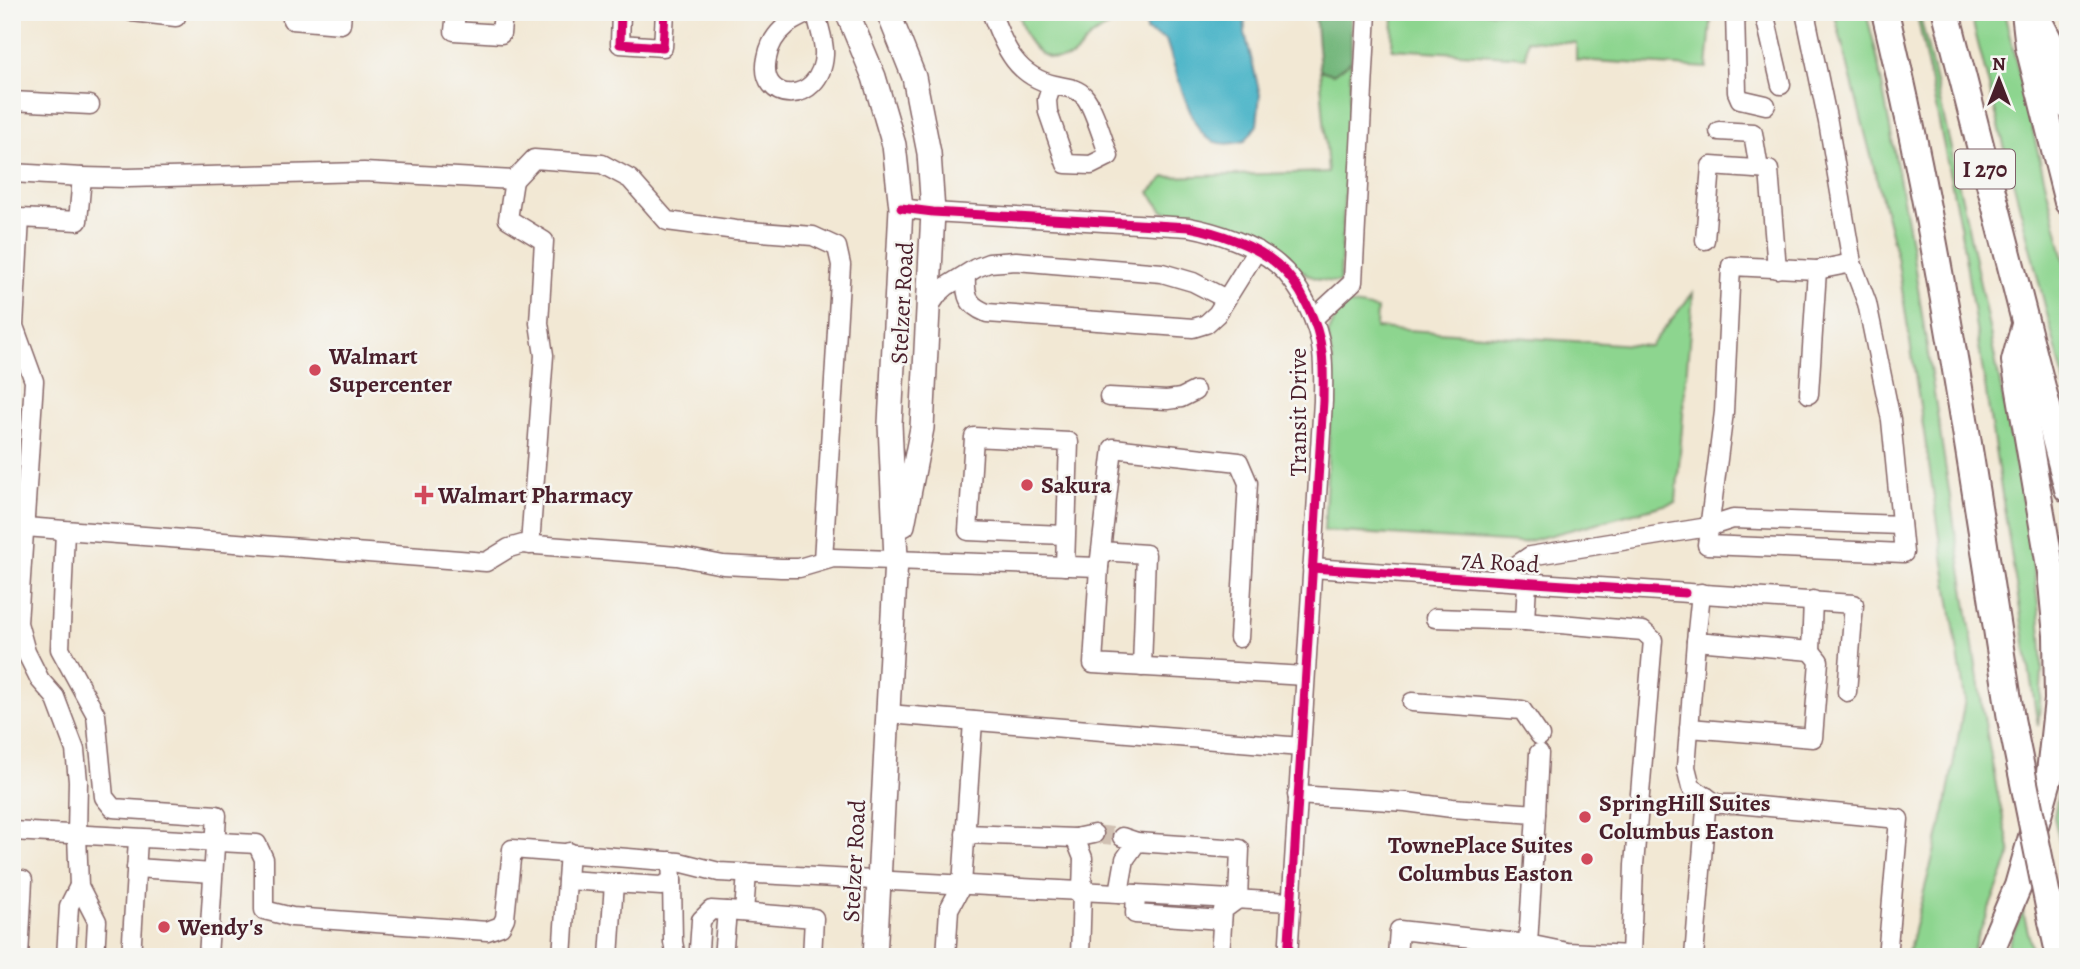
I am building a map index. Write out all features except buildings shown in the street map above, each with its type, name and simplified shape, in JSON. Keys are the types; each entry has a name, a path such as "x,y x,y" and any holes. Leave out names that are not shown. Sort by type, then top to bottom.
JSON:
{"highway":[{"path":"1885,12 1906,98 1960,394 2011,719 2060,957"},
{"name":"I 270","path":"1946,12 2068,489"},
{"path":"2025,12 2029,47 2068,202"},
{"path":"2034,12 2050,43 2068,106"},
{"path":"1989,957 2018,886 2050,773 2058,700 2057,635 2051,572 2015,361 2025,325"}],"main road":[{"name":"Stelzer Road","path":"847,12 874,77 894,145 901,208 890,424 896,559 874,957"},
{"name":"Stelzer Road","path":"888,12 914,77 929,153 933,212 922,428 896,559"}],"street":[{"path":"132,12 176,17 176,12"},
{"path":"292,12 292,20 341,24 342,12"},
{"path":"456,12 454,31 501,34 503,12"},
{"path":"621,12 620,44 663,47 665,12"},
{"path":"809,12 786,26 769,47 764,70 767,80 779,91 797,93 809,88 820,76 824,53 816,12"},
{"path":"990,12 1006,51 1027,75 1052,85 1076,89 1087,98 1109,156 1091,165 1066,164 1048,111 1047,100 1052,85"},
{"path":"1314,318 1353,282 1367,12"},
{"path":"1735,12 1737,92 1740,99 1766,105"},
{"path":"1764,12 1781,85"},
{"path":"1805,12 1828,122 1852,263 1867,303 1891,420 1904,553 1707,544 1724,412 1731,266 1817,270 1852,263"},
{"path":"12,101 89,105"},
{"path":"1719,131 1753,133 1759,169"},
{"path":"530,545 544,355 539,323 544,241 508,219 514,180 534,159 602,164 630,179 667,221 813,236 837,247 841,265 823,560"},
{"path":"1705,240 1711,166 1769,170 1777,269"},
{"path":"12,173 128,178 364,172 514,180"},
{"path":"82,177 78,221 20,218 14,326 34,381 20,489 25,527 18,624 26,652 40,680 55,697 75,750 79,886 97,921 95,957"},
{"name":"Transit Drive","path":"901,208 1189,227 1207,231 1257,250 1278,264 1299,291 1314,318 1322,353 1323,401 1288,957"},
{"path":"966,275 970,302 974,308 987,313 1193,328 1206,324 1217,314 1257,250"},
{"path":"929,307 947,286 976,268 989,263 1016,261 1162,273 1193,282 1226,299"},
{"path":"1809,394 1817,270"},
{"path":"1109,397 1167,400 1181,398 1195,391"},
{"path":"1065,535 968,531 974,437 1069,442 1065,566"},
{"path":"1239,638 1248,483 1239,461 1112,448 1100,559 1093,664 1305,676"},
{"path":"1495,580 1530,556 1708,527 1732,519 1901,525"},
{"path":"25,527 486,562 509,548 523,544 677,556 723,565 799,568 833,558 1065,566 1146,554 1142,667"},
{"path":"65,531 60,649 96,715 104,797 113,808 217,815 208,957"},
{"name":"7A Road","path":"1312,568 1853,604 1847,692"},
{"path":"1525,621 1527,583"},
{"path":"1693,593 1696,641 1686,766 1691,787 1717,804 1899,819 1887,957"},
{"path":"1689,728 1813,738 1819,661 1811,651 1813,600"},
{"path":"1397,957 1399,930 1567,953 1631,956 1634,865 1653,640 1643,631 1525,621 1435,618"},
{"path":"1696,641 1811,651"},
{"path":"1412,702 1522,710 1539,745 1536,814 1517,947"},
{"path":"888,715 1301,747"},
{"path":"946,957 949,909 962,885 973,721"},
{"path":"1297,795 1536,814"},
{"path":"1694,957 1707,797"},
{"path":"12,831 257,844 264,859 264,910 292,917 487,931 501,926 505,918 512,849 671,861 719,872 1291,902"},
{"path":"965,834 1075,838 1094,834"},
{"path":"1075,838 1083,858 1080,957"},
{"path":"131,957 138,839"},
{"path":"1222,920 1135,914 1127,893 1125,859 1130,840 1240,849 1238,899"},
{"path":"562,957 569,852"},
{"path":"671,861 672,951"},
{"path":"136,869 213,873"},
{"path":"723,957 747,873"},
{"path":"12,879 23,880 19,957"},
{"path":"567,880 661,886 672,881"},
{"path":"609,957 614,883"},
{"path":"66,957 69,906 79,886"},
{"path":"1220,957 1223,910 1238,899"},
{"path":"699,949 701,919 711,911 736,912 814,918 812,957"}],"green space":[{"path":"1018,12 1129,12 1121,20 1092,36 1073,56 1057,59 1041,53 1030,43"},
{"path":"1315,12 1351,12 1351,61 1333,74 1320,70"},
{"path":"1393,12 1712,12 1707,68 1576,60 1576,43 1527,40 1526,57 1392,49"},
{"path":"1834,12 1866,12 1876,52 1911,243 1982,705 2011,853 1970,957 1907,957 1945,810 1965,699 1897,257"},
{"path":"1970,12 2004,12 2068,276 2068,396"},
{"path":"1917,15 1920,15 1964,209 2027,527 2042,651 2038,726 1960,225"},
{"path":"1351,61 1340,282 1325,281 1303,272 1258,234 1236,224 1163,211 1149,192 1165,177 1328,172 1320,70 1333,74"},
{"path":"1693,293 1676,502 1521,543 1324,531 1333,365 1328,334 1342,303 1377,309 1376,328 1650,346"},
{"path":"2068,708 2068,878 2054,817 2066,750"},
{"path":"2023,911 2034,957 2003,957 2004,954"}],"water":[{"path":"1146,12 1244,12 1245,33 1260,94 1257,125 1245,141 1216,142 1200,131 1188,107 1166,40 1146,31"}],"tunnel":[{"path":"1094,834 1122,837"}],"cycle path":[{"path":"621,12 620,44 663,47 665,12"},
{"path":"901,208 1200,229 1235,240 1268,257 1285,272 1301,293 1313,317 1320,342 1323,401 1288,957"},
{"path":"1312,568 1685,593"}],"place":[{"name":"Walmart Supercenter","path":"315,370"},
{"name":"Sakura","path":"1027,485"},
{"name":"Walmart Pharmacy","path":"424,495"},
{"name":"SpringHill Suites Columbus Easton","path":"1585,817"},
{"name":"TownePlace Suites Columbus Easton","path":"1587,859"},
{"name":"Wendy's","path":"164,927"}]}
